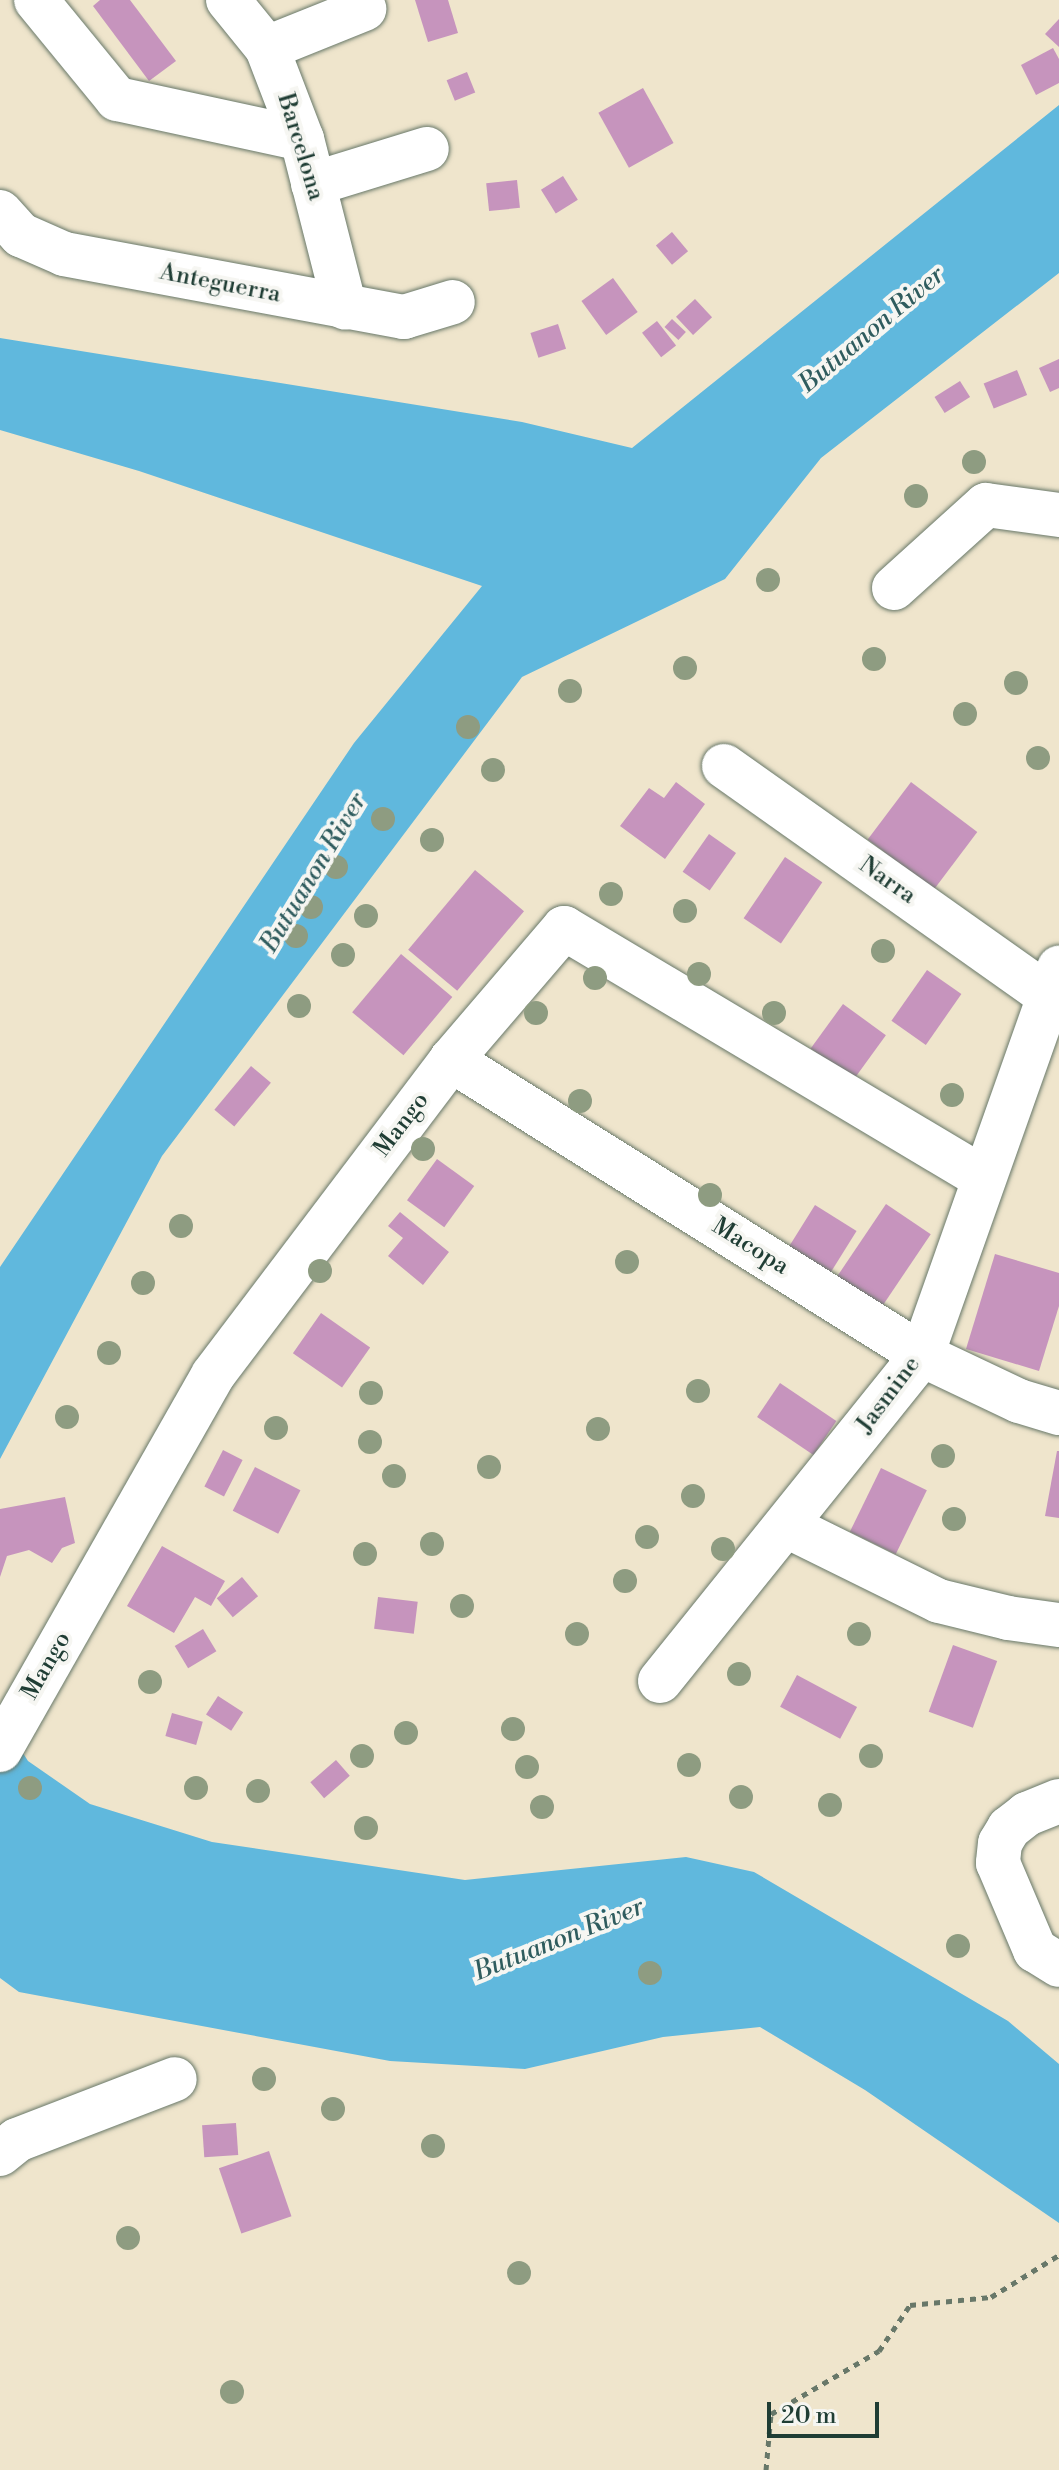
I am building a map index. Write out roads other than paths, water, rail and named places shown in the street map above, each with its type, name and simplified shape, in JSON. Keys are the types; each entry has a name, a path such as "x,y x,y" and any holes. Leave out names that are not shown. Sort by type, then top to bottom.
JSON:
{"street":[{"path":"36,0 117,99 302,139"},
{"name":"Barcelona","path":"228,0 267,48 302,139 345,308"},
{"path":"267,48 364,9"},
{"path":"313,184 427,149"},
{"name":"Anteguerra","path":"0,212 21,235 64,254 404,317 453,302"},
{"path":"894,588 986,505 1059,515"},
{"name":"Narra","path":"724,766 1054,982"},
{"name":"Mango","path":"0,1750 213,1375 451,1060 564,928 984,1178"},
{"name":"Jasmine","path":"660,1681 922,1355 1054,982"},
{"name":"Macopa","path":"451,1060 922,1355 1019,1401 1059,1413"},
{"path":"787,1526 939,1601 1008,1618 1059,1625"},
{"path":"1059,1801 1027,1814 1009,1828 1000,1843 998,1863 1035,1950 1059,1965"},
{"path":"0,2154 17,2140 175,2079"}],"water":[{"name":"Butuanon River","path":"1059,105 1059,273 821,458 725,579 522,677 162,1156 0,1459 0,1267 354,743 482,586 139,471 0,430 0,338 522,422 632,448"},
{"name":"Butuanon River","path":"0,1717 28,1761 90,1804 212,1842 465,1880 686,1857 754,1872 1008,2021 1059,2064 1059,2223 865,2090 760,2027 663,2037 525,2069 390,2061 19,1992 0,1978"}]}
